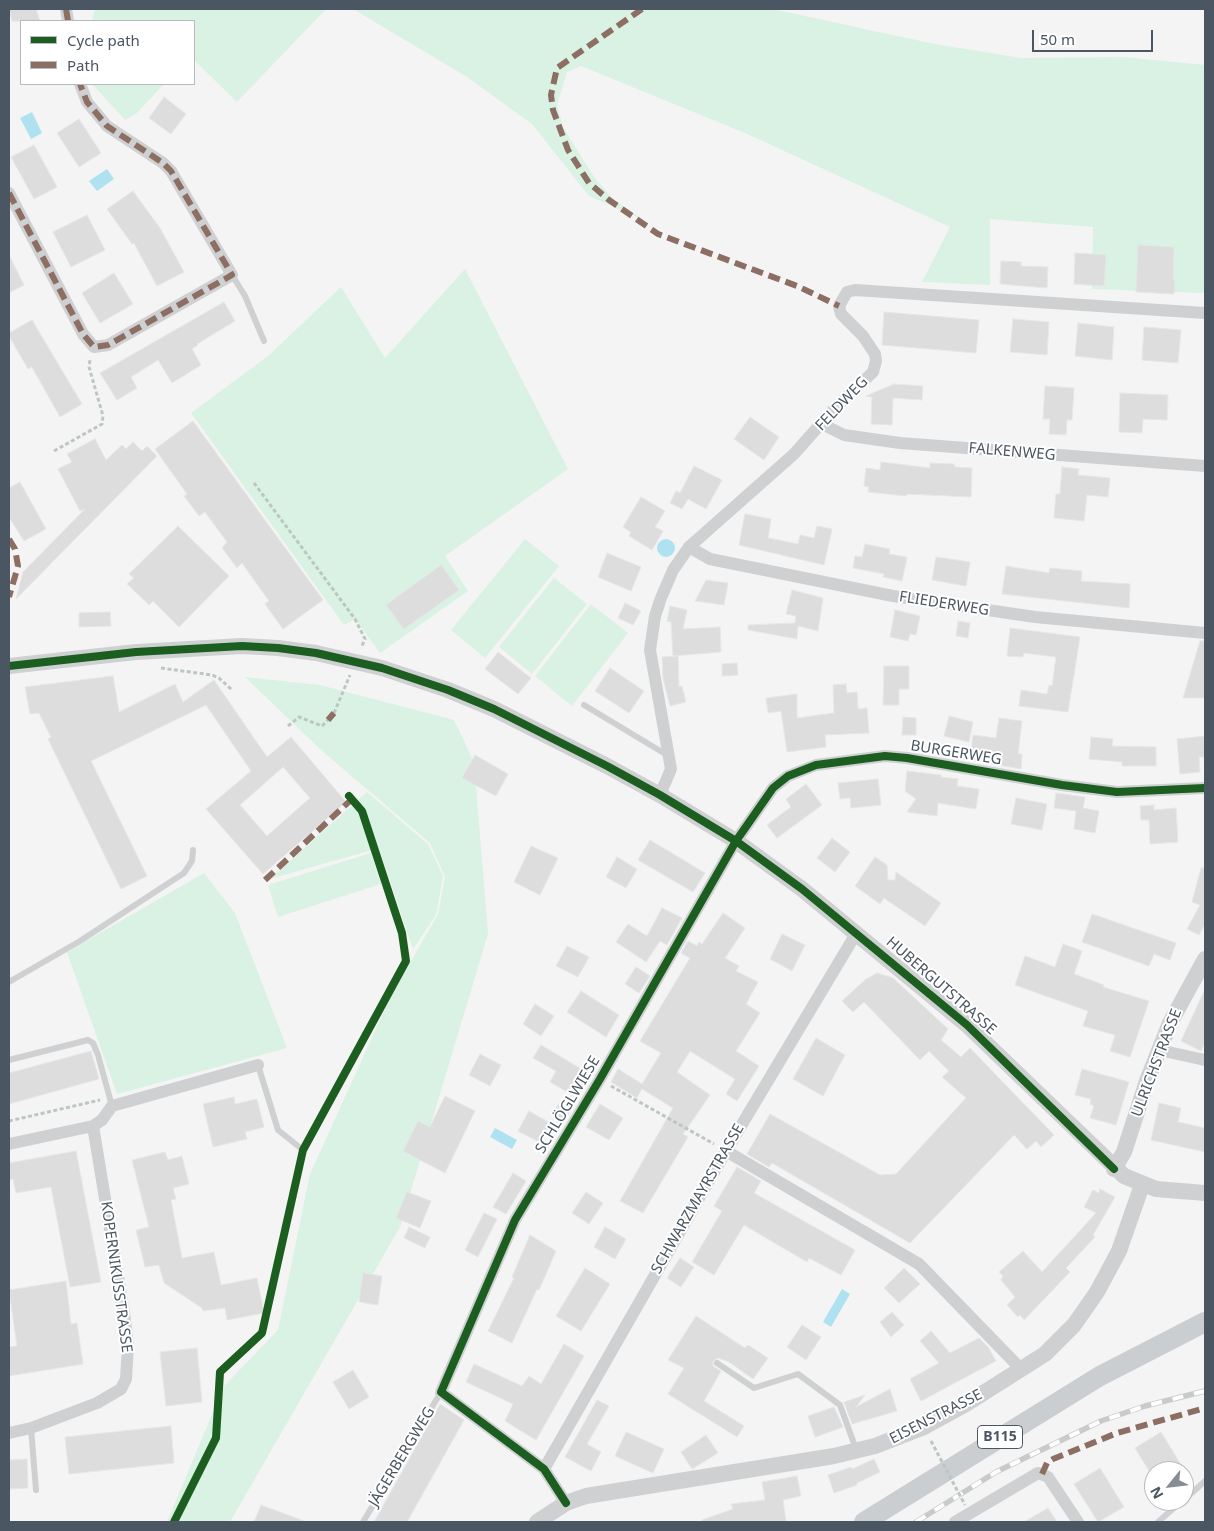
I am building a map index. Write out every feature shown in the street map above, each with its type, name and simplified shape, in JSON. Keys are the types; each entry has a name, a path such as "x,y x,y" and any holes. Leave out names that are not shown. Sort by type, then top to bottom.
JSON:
{"main road":[{"name":"B115","path":"864,1522 1100,1376 1205,1322"}],"street":[{"path":"9,193 83,334 94,347 101,348 108,345 232,275 171,171 163,163 107,126 87,102 80,85"},
{"name":"FELDWEG","path":"660,795 670,775 670,757 650,650 655,616 673,570 689,547 776,471 873,372 876,366 874,354 869,344 841,314 839,306 847,292 855,290 1205,313"},
{"name":"FALKENWEG","path":"822,424 844,435 900,443 1205,466"},
{"name":"FLIEDERWEG","path":"689,547 710,559 893,596 1035,617 1205,633"},
{"name":"HUBERGUTSTRASSE","path":"9,666 136,652 242,646 316,653 355,661 414,678 494,709 660,795 736,841 802,888 967,1025 1114,1168 1142,1186"},
{"name":"BURGERWEG","path":"736,841 764,798 788,776 816,765 864,758 907,758 1062,785 1117,792 1205,788"},
{"name":"SCHLÖGLWIESE","path":"441,1392 515,1220 600,1079 736,841"},
{"name":"SCHWARZMAYRSTRASSE","path":"544,1469 726,1151 857,932"},
{"name":"ULRICHSTRASSE","path":"1114,1168 1124,1152 1159,1050 1180,1001 1205,960"},
{"path":"1159,1050 1205,1060"},
{"path":"9,1144 93,1126 102,1120 111,1102 258,1065"},
{"name":"KOPERNIKUSSTRASSE","path":"9,1433 31,1428 112,1396 121,1388 126,1378 128,1345 124,1313 93,1126"},
{"path":"726,1151 919,1264 1022,1370"},
{"path":"1142,1186 1171,1191 1205,1193"},
{"name":"EISENSTRASSE","path":"537,1522 566,1502 586,1496 857,1451 893,1441 924,1426 1022,1370 1061,1339 1087,1309 1119,1251 1142,1186"},
{"path":"441,1392 544,1469 566,1502"},
{"path":"955,1522 1038,1473 1048,1477 1078,1522"}],"lane":[{"path":"232,275 245,296 264,341"},
{"path":"584,705 670,757"},
{"path":"9,982 80,941 184,873 192,861 193,850"},
{"path":"9,1060 88,1040 93,1043 98,1055 111,1102"},
{"path":"258,1065 278,1130 303,1150"},
{"path":"716,1363 754,1388 798,1374 840,1405 857,1451"},
{"name":"JÄGERBERGWEG","path":"363,1522 441,1392"},
{"path":"31,1428 36,1490"},
{"path":"1194,1490 1205,1481"},
{"path":"1158,1522 1170,1511"}],"path":[{"path":"54,450 102,424 103,416 89,367 94,347"},
{"path":"254,482 355,619 365,639 334,713"},
{"path":"136,652 147,666 212,675 219,678 232,690"},
{"path":"288,726 299,717 322,726 328,720"},
{"path":"600,1079 726,1151"},
{"path":"9,1121 111,1102"},
{"path":"932,1441 966,1505"}],"green space":[{"path":"95,9 326,9 237,102 195,61 195,20 92,20"},
{"path":"353,9 772,9 935,44 1021,58 1122,57 1205,65 1205,293 1092,289 1093,227 990,219 990,285 922,282 950,227 745,133 581,66 567,72 557,105 563,127 594,177 614,200 644,220 589,196 532,124 467,77"},
{"path":"93,85 163,85 137,113 125,120"},
{"path":"465,269 568,469 445,556 468,591 380,653 355,619 344,625 191,413 268,356 341,287 385,358"},
{"path":"525,539 559,566 485,658 451,630"},
{"path":"554,578 587,604 532,674 499,647"},
{"path":"591,604 628,633 572,706 535,676"},
{"path":"245,677 320,685 454,720 474,762 488,934 400,1227 230,1522 167,1522 224,1386 278,1330 310,1174 389,1000 438,914 445,877 430,843 321,750"},
{"path":"367,792 428,844 443,876 436,915 413,949 379,848 270,879"},
{"path":"371,853 381,884 278,917 268,885"},
{"path":"204,873 235,913 287,1048 117,1094 67,952"}],"water":[{"path":"32,112 42,133 31,139 20,118"},
{"path":"107,169 114,179 97,191 89,181"},
{"path":"666,539 672,542 675,548 672,554 666,557 660,554 657,548 660,542"},
{"path":"495,1128 517,1140 512,1149 490,1137"},
{"path":"842,1289 850,1294 831,1327 823,1322"}],"building":[{"path":"9,9 36,9 40,20 20,20 12,21"},
{"path":"164,97 186,114 171,134 149,118"},
{"path":"79,119 101,153 79,167 57,133"},
{"path":"34,145 57,187 34,199 11,157"},
{"path":"133,191 160,228 184,272 157,286 134,243 132,244 107,209"},
{"path":"87,215 105,250 71,267 53,232"},
{"path":"1138,245 1174,247 1174,294 1136,292"},
{"path":"1075,253 1106,255 1104,286 1074,284"},
{"path":"9,255 24,285 9,293"},
{"path":"1001,261 1021,262 1021,266 1048,267 1047,288 1000,284"},
{"path":"114,273 133,304 100,323 82,293"},
{"path":"224,302 235,321 192,349 201,365 172,383 158,360 131,377 137,388 117,400 100,373"},
{"path":"884,312 979,320 976,353 882,345"},
{"path":"1013,319 1049,322 1047,355 1010,352"},
{"path":"32,320 82,404 60,417 32,367 28,369 9,336 9,333"},
{"path":"1078,323 1114,327 1112,360 1075,356"},
{"path":"1144,327 1181,330 1178,363 1142,360"},
{"path":"894,384 923,386 922,400 893,398 892,425 871,424 872,397 866,396"},
{"path":"1045,386 1074,388 1072,420 1067,420 1066,435 1049,434 1050,419 1043,419"},
{"path":"1120,393 1168,395 1167,420 1143,419 1142,433 1119,432"},
{"path":"750,417 779,437 764,460 734,439"},
{"path":"193,421 323,600 283,629 265,604 269,601 242,563 237,568 222,548 227,542 205,512 199,516 184,496 187,494 155,449"},
{"path":"95,439 106,460 122,445 126,449 133,442 142,451 147,446 157,456 16,599 23,572 85,509 80,511 58,469 72,462 67,454"},
{"path":"881,462 930,468 930,463 954,464 955,467 972,468 971,497 907,494 906,496 868,492 869,487 864,486 866,468 880,470"},
{"path":"694,466 722,480 706,509 688,499 682,509 670,503 676,491 680,493"},
{"path":"1062,467 1079,469 1078,475 1110,478 1108,497 1087,495 1084,521 1054,518 1056,494 1060,494"},
{"path":"20,482 46,529 24,541 9,517 9,488"},
{"path":"641,497 665,511 655,527 663,531 652,550 629,536 631,532 623,527"},
{"path":"745,514 771,519 768,538 798,544 800,535 814,538 817,526 832,529 824,565 739,545"},
{"path":"178,526 229,576 179,627 153,601 149,605 127,584 134,578 129,574"},
{"path":"865,544 890,549 889,554 907,557 902,581 883,577 884,574 853,568 855,556 862,557"},
{"path":"607,553 641,567 631,591 598,577"},
{"path":"936,557 970,562 966,586 932,580"},
{"path":"441,565 459,590 404,629 386,605"},
{"path":"1006,566 1049,573 1050,568 1082,571 1081,581 1130,584 1129,608 1002,594"},
{"path":"706,580 728,583 724,605 695,601"},
{"path":"792,590 823,598 818,631 798,626 797,639 748,630 748,625 795,623 796,616 786,614"},
{"path":"625,603 641,611 633,625 618,618"},
{"path":"670,606 687,610 683,629 720,627 721,652 673,656 671,622 667,621"},
{"path":"895,610 920,616 916,635 910,634 908,641 890,637"},
{"path":"110,612 111,626 79,627 79,613"},
{"path":"958,621 970,623 968,638 956,636"},
{"path":"1010,628 1080,637 1068,712 1019,706 1021,690 1047,694 1049,685 1052,686 1056,657 1024,653 1023,657 1007,656"},
{"path":"1200,641 1205,641 1205,698 1183,698"},
{"path":"498,652 531,678 518,694 485,669"},
{"path":"678,656 679,687 682,686 686,702 670,706 663,678 662,657"},
{"path":"737,663 738,675 722,676 722,664"},
{"path":"884,666 909,666 909,689 899,689 899,705 883,705"},
{"path":"610,668 644,691 629,713 595,691"},
{"path":"113,676 119,712 175,684 183,702 214,680 267,757 291,737 346,802 263,874 206,809 251,771 206,705 91,761 147,876 121,889 48,739 51,737 39,713 30,714 25,687","holes":["283,767 310,798 267,836 240,805"]},
{"path":"846,684 847,693 857,692 858,709 867,708 869,733 825,735 826,747 787,752 781,711 768,713 766,698 797,694 797,718 834,713 833,685"},
{"path":"949,716 973,722 969,742 944,736"},
{"path":"903,717 916,718 916,735 902,735"},
{"path":"999,718 1022,721 1018,754 1022,754 1021,769 970,760 973,735 996,738"},
{"path":"1205,736 1205,757 1199,757 1200,772 1180,774 1177,739"},
{"path":"1091,737 1113,739 1112,746 1156,747 1156,766 1122,766 1122,762 1089,759"},
{"path":"475,755 508,774 496,796 462,778"},
{"path":"907,771 958,779 957,786 979,789 976,809 938,803 937,816 907,812 916,799 905,791"},
{"path":"878,779 881,805 851,808 850,798 840,799 838,783"},
{"path":"806,784 822,805 777,838 767,825 791,807 786,799"},
{"path":"1056,793 1085,797 1083,808 1099,811 1095,833 1074,829 1076,811 1054,808"},
{"path":"1016,798 1047,804 1042,830 1011,824"},
{"path":"1154,805 1154,810 1176,808 1178,842 1150,844 1149,820 1141,820 1140,806"},
{"path":"832,838 850,852 835,872 817,858"},
{"path":"650,840 705,873 693,892 638,860"},
{"path":"531,846 558,858 540,895 514,882"},
{"path":"617,857 637,869 626,888 606,877"},
{"path":"875,857 887,865 888,880 895,880 896,872 941,903 925,926 884,898 880,904 855,886"},
{"path":"1201,868 1205,868 1205,924 1199,935 1187,929 1200,905 1192,902"},
{"path":"662,908 682,918 667,945 660,941 646,962 616,942 628,924 647,936"},
{"path":"723,913 745,928 725,958 739,966 736,971 758,982 746,1004 760,1013 736,1051 759,1066 737,1101 726,1094 735,1079 690,1051 677,1072 710,1095 683,1134 688,1137 643,1213 620,1201 673,1108 642,1089 637,1098 611,1082 618,1069 642,1084 661,1053 640,1041 690,958 681,953 688,941 697,946 699,942 702,944"},
{"path":"1092,914 1176,943 1170,960 1154,954 1149,966 1082,942"},
{"path":"782,934 805,945 792,971 770,959"},
{"path":"1063,944 1082,951 1074,974 1104,985 1103,987 1149,1001 1130,1057 1110,1051 1115,1035 1083,1026 1088,1011 1015,985 1025,956 1055,967"},
{"path":"567,946 589,957 578,977 556,966"},
{"path":"636,967 650,976 639,993 625,984"},
{"path":"877,973 893,978 948,1029 941,1040 961,1057 970,1048 1054,1135 1041,1147 1036,1141 1027,1149 1014,1135 910,1243 772,1163 769,1167 747,1154 770,1114 880,1175 896,1174 966,1098 942,1077 949,1071 929,1051 920,1060 864,1002 853,1012 842,1001 866,979"},
{"path":"1205,989 1205,1041 1201,1051 1181,1041"},
{"path":"581,991 619,1015 606,1037 567,1012"},
{"path":"535,1004 554,1016 541,1036 523,1024"},
{"path":"816,1038 845,1055 823,1096 793,1079"},
{"path":"541,1045 583,1070 569,1093 550,1082 556,1071 533,1058"},
{"path":"91,1051 99,1079 9,1104 9,1073"},
{"path":"480,1054 501,1065 490,1086 469,1075"},
{"path":"1082,1069 1129,1082 1116,1125 1090,1118 1094,1106 1090,1104 1091,1099 1075,1095"},
{"path":"445,1096 475,1111 445,1173 403,1151 418,1121 430,1127"},
{"path":"234,1097 235,1104 257,1099 264,1127 245,1132 247,1139 213,1147 203,1104"},
{"path":"560,1102 572,1109 564,1121 552,1114"},
{"path":"1159,1103 1181,1108 1178,1122 1205,1128 1205,1152 1151,1140"},
{"path":"600,1104 623,1118 609,1140 586,1127"},
{"path":"529,1111 550,1123 539,1142 518,1131"},
{"path":"76,1151 101,1282 70,1287 51,1187 16,1193 13,1179 9,1180 9,1163"},
{"path":"165,1152 168,1160 182,1156 189,1184 173,1188 176,1199 171,1200 182,1258 214,1252 221,1285 257,1278 264,1313 227,1320 225,1308 203,1311 202,1308 164,1283 159,1265 145,1267 136,1230 149,1227 132,1160"},
{"path":"737,1167 761,1181 754,1193 855,1250 841,1275 809,1258 807,1262 744,1225 714,1275 692,1262 722,1211 714,1206"},
{"path":"513,1173 526,1181 506,1214 493,1207"},
{"path":"1100,1189 1115,1197 1093,1235 1095,1237 1066,1268 1070,1272 1024,1320 1020,1315 1018,1317 1007,1305 1015,1297 1001,1280 1003,1276 999,1272 1023,1251 1042,1272 1096,1213 1084,1207 1093,1190 1099,1193"},
{"path":"407,1192 431,1201 420,1228 396,1218"},
{"path":"586,1192 603,1203 589,1224 572,1213"},
{"path":"484,1213 497,1219 478,1257 465,1250"},
{"path":"409,1227 430,1237 425,1248 404,1238"},
{"path":"605,1227 626,1239 615,1259 594,1247"},
{"path":"530,1235 556,1251 512,1343 488,1331 514,1278 512,1277"},
{"path":"680,1258 694,1267 681,1287 667,1278"},
{"path":"585,1268 610,1284 581,1331 556,1316"},
{"path":"904,1268 920,1284 899,1303 884,1288"},
{"path":"363,1273 382,1276 378,1305 359,1302"},
{"path":"66,1281 71,1324 77,1323 83,1364 9,1376 9,1347 17,1346 9,1290"},
{"path":"892,1312 904,1325 891,1337 880,1322"},
{"path":"696,1316 745,1348 748,1345 768,1358 753,1379 729,1362 718,1358 713,1361 713,1366 721,1371 704,1401 744,1426 737,1437 668,1394 684,1368 668,1360"},
{"path":"802,1325 821,1337 806,1360 787,1347"},
{"path":"931,1331 950,1353 979,1338 988,1347 996,1361 921,1401 910,1379 939,1363 920,1341"},
{"path":"564,1344 584,1356 536,1440 505,1421 513,1404 466,1382 474,1364 522,1386 529,1376 541,1384"},
{"path":"197,1348 202,1402 166,1406 160,1352"},
{"path":"353,1370 369,1397 349,1409 333,1382"},
{"path":"890,1389 897,1411 852,1424 844,1402 865,1395 856,1407"},
{"path":"597,1400 609,1406 587,1444 601,1452 591,1471 565,1457"},
{"path":"440,1404 464,1420 407,1522 374,1522"},
{"path":"834,1407 843,1427 815,1437 808,1416"},
{"path":"171,1426 174,1463 69,1474 65,1437"},
{"path":"626,1432 664,1449 653,1473 615,1456"},
{"path":"1161,1432 1179,1461 1144,1461 1144,1463 1135,1448"},
{"path":"706,1435 718,1453 692,1469 681,1452"},
{"path":"27,1459 28,1488 9,1489 9,1460"},
{"path":"874,1459 880,1472 857,1483 857,1485 834,1493 828,1475 851,1467 852,1469"},
{"path":"1100,1468 1124,1507 1098,1522 1074,1484"},
{"path":"797,1476 801,1496 783,1500 786,1522 702,1522 702,1520 733,1509 731,1504 765,1500 762,1482"},
{"path":"261,1505 304,1521 304,1522 254,1522"},
{"path":"1048,1508 1057,1522 1024,1522"}],"railway":[{"path":"916,1522 996,1472 1101,1421 1145,1406 1205,1391"}],"marked path":[{"path":"66,9 68,20"},
{"path":"642,9 557,68 551,95 553,110 568,150 589,183 609,200 658,234 797,286 839,306"},
{"path":"9,193 83,334 94,347 108,345 232,275 171,171 163,163 107,126 87,102 80,85"},
{"path":"9,539 15,549 18,566 9,597"},
{"path":"328,720 334,713"},
{"path":"265,880 352,799"},
{"path":"1042,1474 1047,1463 1053,1459 1117,1433 1205,1408"}],"cycle path":[{"path":"9,666 136,652 242,646 278,648 316,653 382,668 448,690 494,709 660,795 736,841 802,889 967,1025 1114,1169"},
{"path":"566,1503 544,1469 441,1392 515,1220 600,1079 736,841 773,788 788,776 816,765 885,756 907,758 1062,785 1117,792 1205,788"},
{"path":"174,1522 216,1438 220,1372 262,1333 303,1150 406,961 402,933 362,811 349,796"}]}
